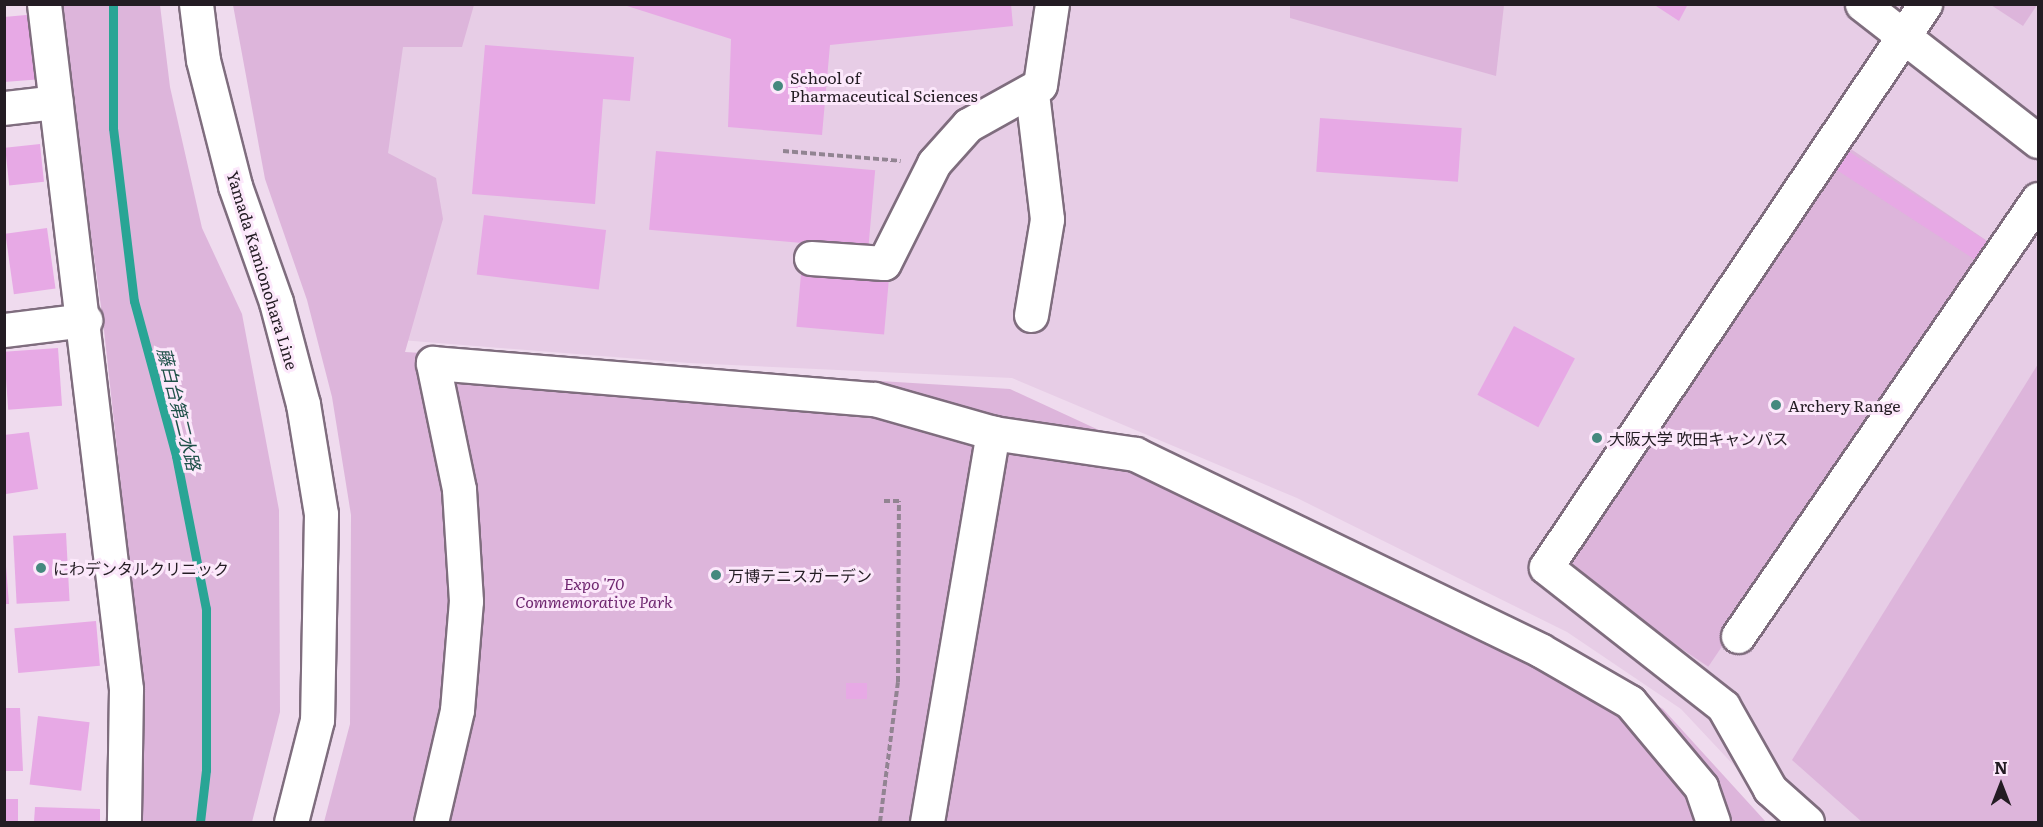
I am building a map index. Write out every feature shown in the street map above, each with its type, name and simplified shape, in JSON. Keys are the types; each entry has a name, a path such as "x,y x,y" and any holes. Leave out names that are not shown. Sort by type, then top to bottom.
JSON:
{"street":[{"path":"44,4 85,320 126,688 124,822"},
{"name":"Yamada Kamionohara Line","path":"196,4 203,60 236,186 276,302 303,404 321,514 317,720 291,822"},
{"path":"811,258 884,263 934,163 968,125 1032,93 1040,85 1046,64 1052,4"},
{"path":"1862,4 2038,141"},
{"path":"1807,822 1770,789 1723,706 1546,567 1925,4"},
{"path":"1031,315 1047,219 1032,93"},
{"path":"4,108 56,102"},
{"path":"1738,636 2038,199"},
{"path":"4,330 85,320"},
{"path":"430,822 457,710 466,601 459,489 433,363 874,399 993,433 1135,454 1540,650 1630,702 1701,787 1713,822"},
{"path":"927,822 993,433"}],"path":[{"path":"783,151 934,163"},
{"path":"880,822 898,682 899,501 884,501"}],"shaded area":[{"name":"大阪大学 吹田キャンパス","path":"282,5 2038,5 2038,822 1787,822 1681,709 1567,632 1297,498 1012,378 689,363 376,338"}],"green space":[{"path":"59,5 160,5 170,87 202,228 242,314 279,510 280,712 252,822 142,822 143,687 103,321"},
{"name":"Expo '70 Commemorative Park","path":"233,5 474,5 462,47 403,47 388,153 436,178 443,219 405,352 1010,389 1562,644 1663,709 1766,822 324,822 350,724 351,515 332,397 307,300 265,179"},
{"path":"1290,5 1504,5 1496,76 1290,18"},
{"path":"1991,5 2037,5 2023,26"},
{"name":"Archery Range","path":"1842,143 1993,245 1708,667 1557,565"},
{"path":"2038,364 2038,822 1862,822 1792,760"}],"building":[{"name":"School of Pharmaceutical Sciences","path":"1011,4 1013,26 830,45 822,135 728,127 731,39 624,5"},
{"path":"1653,4 1688,4 1679,21"},
{"path":"37,14 43,79 4,82 4,17"},
{"path":"485,45 634,57 630,101 603,99 595,204 472,194"},
{"path":"1320,118 1462,128 1458,182 1316,172"},
{"path":"40,144 44,182 9,185 5,148"},
{"path":"656,151 875,170 868,249 649,230"},
{"path":"1848,151 1987,241 1975,260 1836,169"},
{"path":"484,215 606,230 599,290 477,275"},
{"path":"47,228 55,288 14,294 5,234"},
{"path":"801,274 889,282 884,334 796,327"},
{"path":"1514,326 1575,358 1538,427 1477,395"},
{"path":"58,348 62,406 8,410 4,352"},
{"path":"29,432 38,489 6,494 4,435"},
{"name":"にわデンタルクリニック","path":"66,533 70,601 17,604 13,536"},
{"path":"4,541 9,604 4,604"},
{"path":"96,621 100,666 18,673 14,628"},
{"path":"846,683 867,683 867,699 846,699"},
{"path":"4,708 20,708 23,771 4,771"},
{"path":"38,716 90,722 81,791 30,784"},
{"path":"4,799 18,799 18,822 4,822"},
{"path":"35,807 100,809 100,822 34,822"}],"waterway":[{"name":"藤白台第二水路","path":"113,4 113,128 134,301 176,456 206,609 206,770 200,822"}],"place":[{"name":"School of Pharmaceutical Sciences","path":"778,86"},
{"name":"Archery Range","path":"1776,405"},
{"name":"大阪大学 吹田キャンパス","path":"1597,438"},
{"name":"にわデンタルクリニック","path":"41,568"},
{"name":"万博テニスガーデン","path":"716,575"}]}
